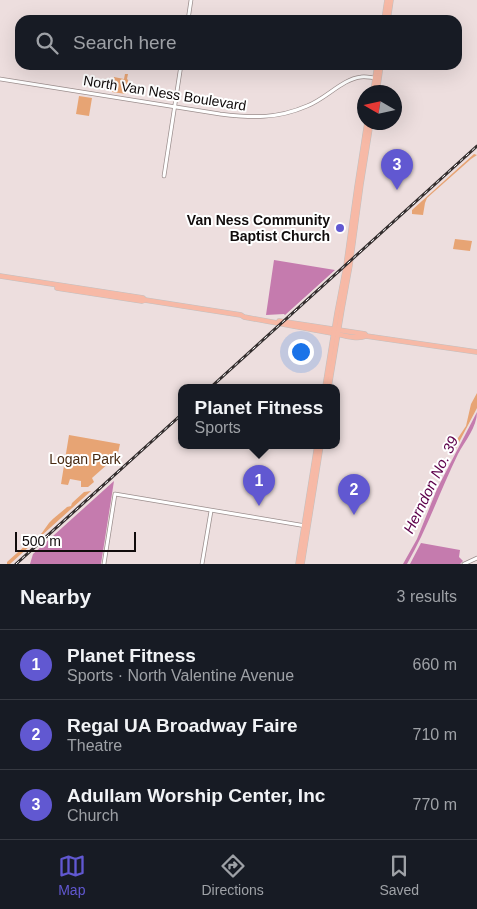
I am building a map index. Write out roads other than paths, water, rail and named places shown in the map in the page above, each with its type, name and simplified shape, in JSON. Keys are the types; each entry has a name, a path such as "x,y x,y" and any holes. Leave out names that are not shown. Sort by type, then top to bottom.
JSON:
{"main road":[{"path":"388,15 390,7 388,5 389,0"},
{"path":"387,15 385,12 389,0"},
{"path":"376,85 377,70"},
{"path":"377,78 379,70"},
{"path":"327,384 368,130"},
{"path":"327,384 330,356 350,265 362,163"},
{"path":"1,278 142,301 244,315 361,337 366,336 477,352"},
{"path":"1,278 142,298 145,300"},
{"path":"240,315 290,326 336,332"},
{"path":"290,326 310,326"},
{"path":"300,564 315,449"},
{"path":"306,526 320,449"},
{"path":"314,460 315,468 312,482 314,485"}],"street":[{"path":"189,15 191,0"},
{"path":"164,176 180,70"},
{"name":"North Van Ness Boulevard","path":"0,79 175,107 259,118 291,112 310,105 350,80 362,77 377,78"},
{"path":"104,564 115,494 306,526"},
{"path":"202,564 211,511"},
{"path":"464,564 477,558"}],"railway":[{"path":"214,384 477,146"},
{"path":"16,564 178,418"}],"place":[{"name":"Adullam Worship Center, Inc","path":"397,190"},
{"name":"Van Ness Community Baptist Church","path":"340,228"},
{"name":"Planet Fitness","path":"259,506"},
{"name":"Regal UA Broadway Faire","path":"354,515"}],"park label":[{"name":"Logan Park","path":"85,459"}],"water label":[{"name":"Herndon No. 39","path":"431,485"}]}
